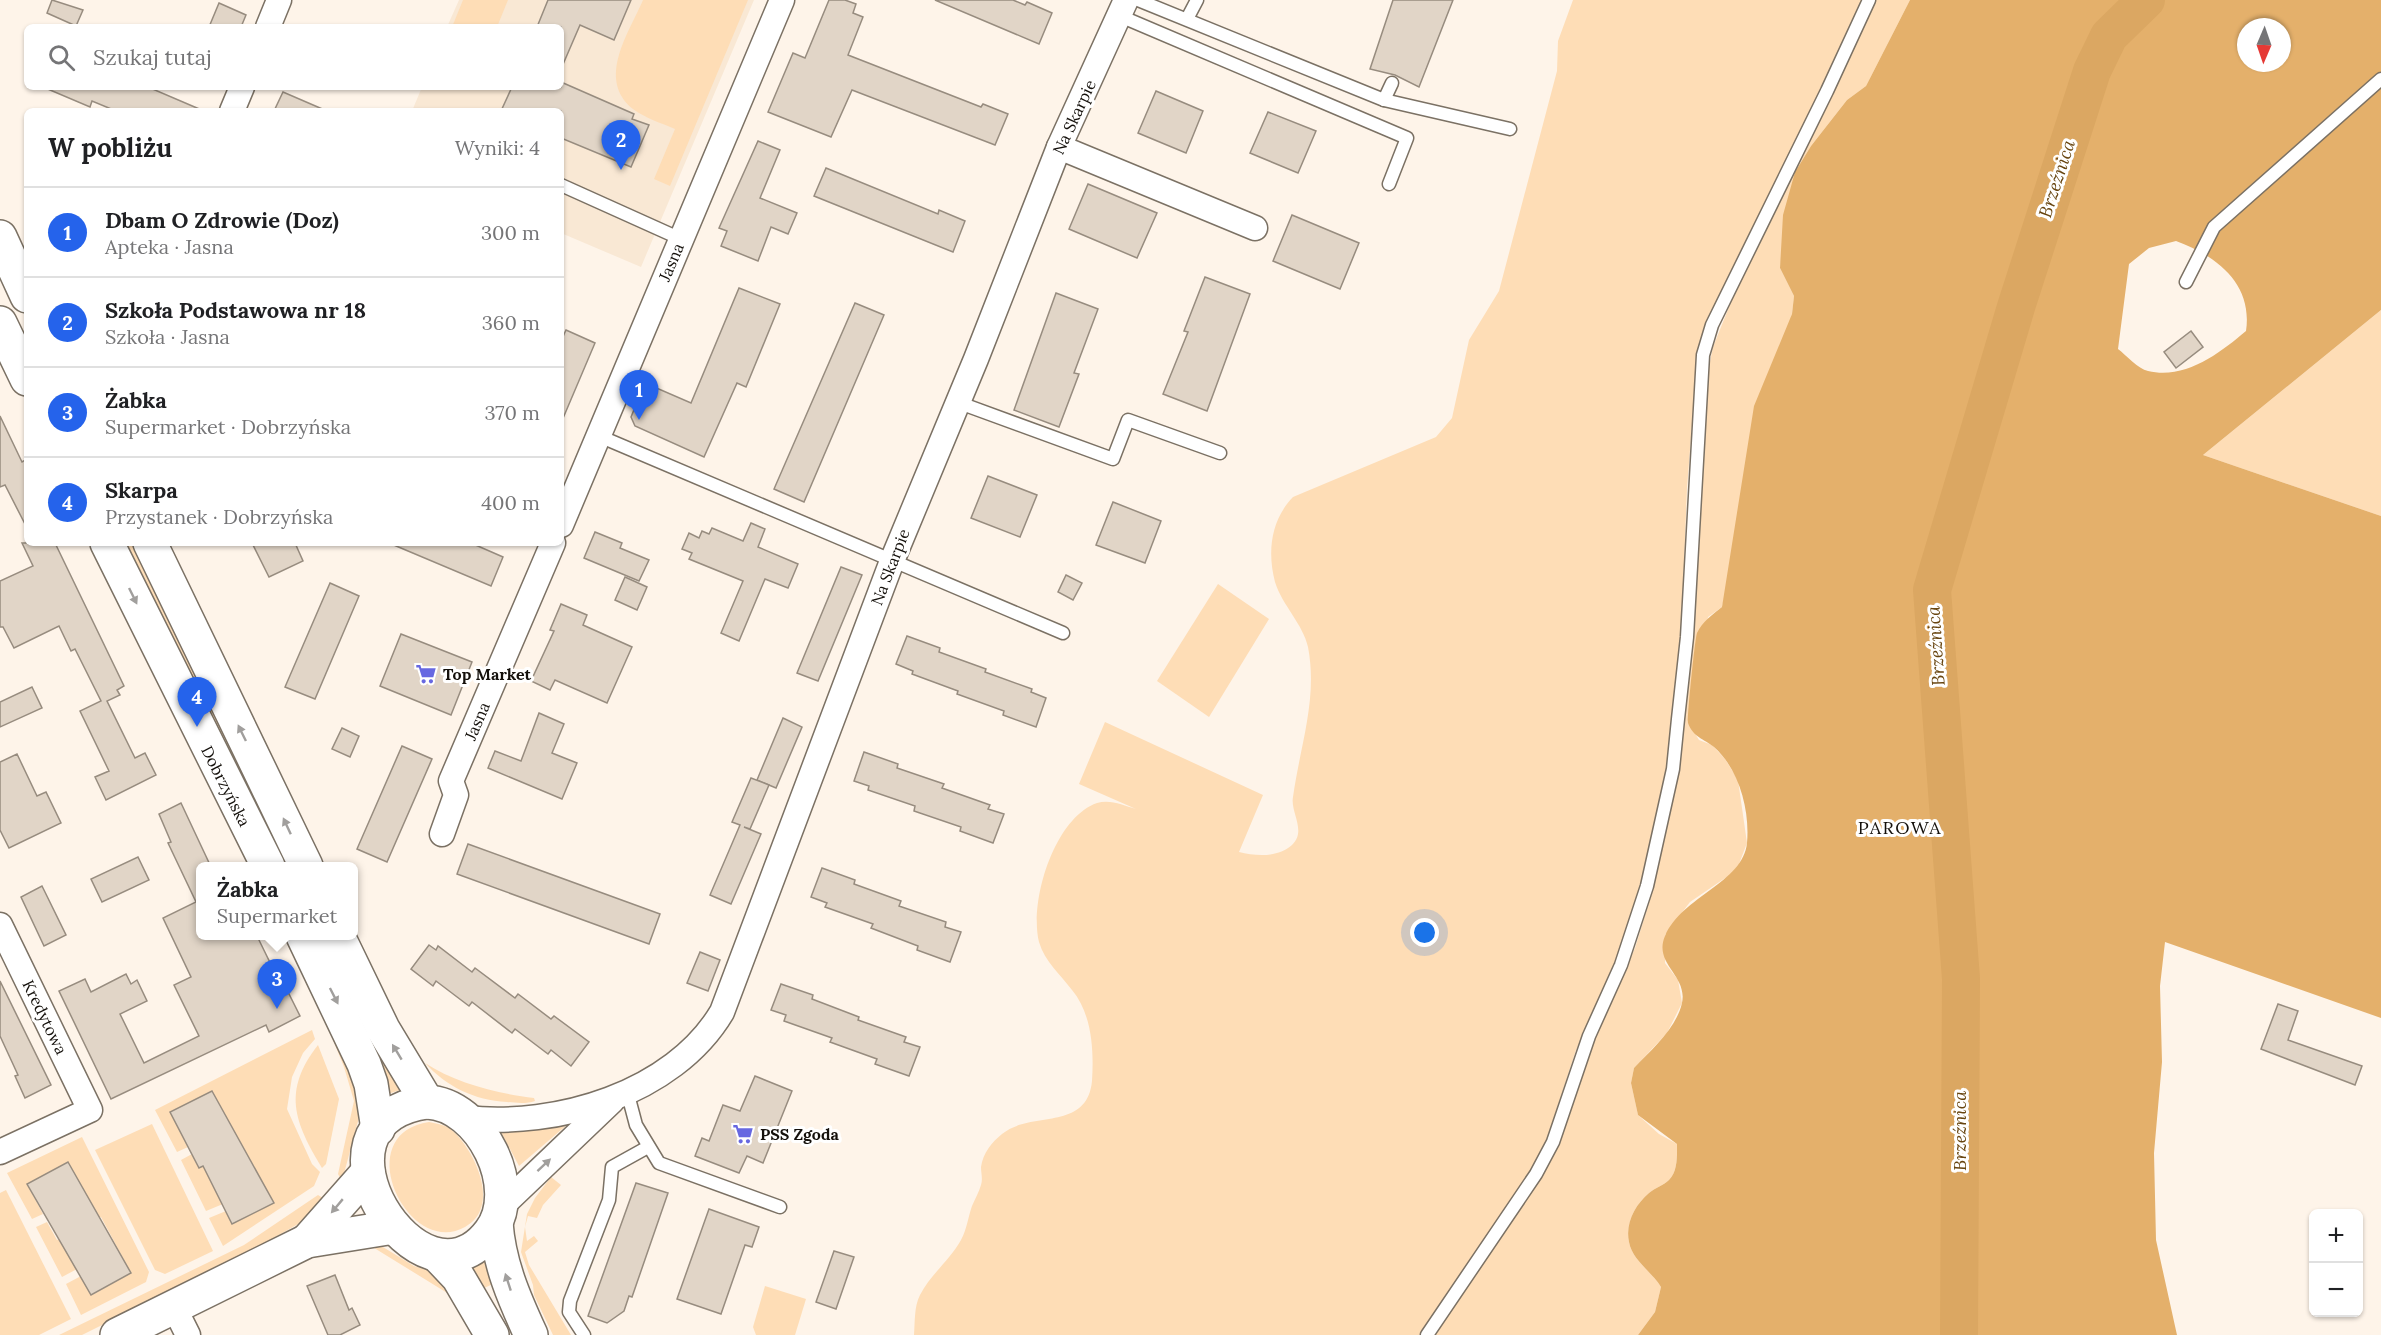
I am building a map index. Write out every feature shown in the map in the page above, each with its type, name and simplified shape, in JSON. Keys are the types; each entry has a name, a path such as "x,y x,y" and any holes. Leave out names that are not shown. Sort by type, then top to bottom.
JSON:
{"main road":[{"path":"5,258 24,291"},
{"path":"0,323 24,373"},
{"name":"Dobrzyńska","path":"108,546 266,862"},
{"path":"151,546 304,862"},
{"path":"305,940 364,1064 371,1084 378,1129"},
{"path":"340,940 383,1029 428,1102"},
{"path":"499,1214 484,1240 473,1248 457,1254 437,1255 414,1246 394,1227 374,1196 368,1172 370,1149 378,1129 393,1113 428,1102 443,1104 466,1118 480,1134 495,1163 502,1190 498,1250 508,1286 531,1335"},
{"path":"117,1335 181,1321 307,1241 368,1172"},
{"path":"307,1241 394,1227"},
{"path":"437,1255 458,1278 492,1335"}],"street":[{"path":"269,24 279,0"},
{"name":"Jasna","path":"564,518 782,0"},
{"name":"Na Skarpie","path":"621,1094 685,1056 714,1026 722,1012 892,561 1059,147 1128,5"},
{"path":"233,108 241,90"},
{"path":"1059,147 1255,228"},
{"name":"Jasna","path":"442,834 456,795 451,781 552,546"},
{"name":"Kredytowa","path":"0,925 90,1110 0,1152"},
{"path":"466,1118 525,1120 563,1114 621,1094"},
{"path":"499,1214 621,1094"}],"lane":[{"path":"1187,19 1197,0"},
{"path":"1427,1335 1536,1174 1548,1150 1589,1036 1622,965 1647,886 1673,769 1687,637 1703,355 1712,325 1869,0"},
{"path":"1128,5 1187,19 1384,100 1510,129"},
{"path":"1128,5 1407,138 1389,184"},
{"path":"2186,282 2214,227 2381,78"},
{"path":"1384,100 1392,83"},
{"path":"564,186 681,239"},
{"path":"957,402 1113,459 1128,420 1221,453"},
{"path":"599,436 1063,633"},
{"path":"621,1094 636,1125 659,1163 780,1207"},
{"path":"584,1335 569,1312 570,1301 609,1200 612,1167 648,1146"}],"shaded area":[{"path":"459,0 754,0 641,267 564,234 564,108 413,108 421,90 564,90 564,24 448,24"},
{"path":"463,0 508,0 498,24 453,24"},
{"path":"643,0 748,0 670,186 654,179 675,129 633,109 622,97 617,84 616,70 619,56"},
{"path":"1573,0 1863,0 1738,261 1697,361 1687,488 1681,643 1668,762 1631,926 1602,998 1576,1050 1545,1145 1525,1181 1421,1335 914,1335 918,1299 963,1236 981,1185 981,1167 988,1148 1002,1134 1014,1127 1069,1114 1080,1107 1088,1097 1092,1081 1093,1057 1088,1021 1079,1000 1045,956 1039,942 1037,925 1038,906 1048,863 1068,825 1082,812 1097,803 1112,802 1136,809 1079,784 1105,722 1263,795 1239,852 1259,855 1273,854 1286,849 1296,840 1298,828 1293,797 1307,722 1311,666 1305,639 1275,582 1271,548 1276,526 1293,497 1436,437 1452,418 1469,340 1499,291 1557,71 1558,41"},
{"path":"1874,0 1910,0 1866,86 1847,100 1811,146 1795,172 1780,268 1794,296 1792,314 1722,607 1708,617 1688,722 1699,740 1712,745 1725,759 1738,780 1747,843 1739,864 1731,874 1690,902 1665,935 1665,963 1678,980 1682,1003 1667,1033 1634,1068 1631,1083 1638,1115 1659,1134 1677,1144 1676,1163 1672,1176 1639,1203 1628,1228 1629,1242 1634,1255 1661,1287 1655,1312 1638,1335 1434,1335 1540,1176 1594,1039 1635,948 1652,893 1679,771 1696,597 1706,381 1713,347 1731,302"},
{"path":"1910,0 2381,0 2381,310 2203,455 2381,516 2381,1018 2165,942 2160,986 2162,1062 2154,1153 2156,1240 2177,1335 1638,1335 1655,1312 1661,1287 1634,1255 1629,1242 1628,1228 1639,1203 1672,1176 1676,1163 1677,1144 1638,1115 1631,1083 1634,1068 1669,1030 1682,1003 1680,985 1663,954 1665,936 1673,922 1684,910 1735,869 1743,857 1747,843 1747,817 1736,778 1723,756 1696,735 1688,723 1696,638 1702,625 1722,607 1754,406 1792,314 1794,296 1780,268 1783,215 1795,172 1811,146 1847,100 1866,86","holes":["2176,241 2191,247 2218,264 2238,286 2247,314 2246,331 2213,356 2188,368 2162,373 2144,370 2118,349 2129,264 2149,248"]},
{"path":"2381,310 2381,516 2203,455"},
{"path":"128,546 136,546 289,862 282,862"},
{"path":"1218,584 1269,619 1209,717 1157,681"},
{"path":"367,1022 406,1088 388,1094"},
{"path":"312,1030 315,1039 303,1053 292,1077 287,1109 312,1164 320,1172 314,1186 223,1246 209,1218 226,1211 273,1202 212,1091 171,1112 188,1147 177,1152 155,1110"},
{"path":"338,1037 346,1052 361,1110 342,1181 338,1174 354,1101 333,1040"},
{"path":"318,1045 339,1099 326,1164 322,1168 304,1136 296,1106 296,1092 300,1077"},
{"path":"425,1063 463,1082 506,1094 534,1098 535,1101 525,1103 495,1101 472,1095 442,1079"},
{"path":"429,1122 449,1128 462,1141 477,1166 483,1194 482,1207 476,1218 465,1227 444,1232 424,1226 407,1211 395,1191 390,1169 392,1148 405,1131"},
{"path":"152,1124 213,1251 165,1274 155,1270 95,1150"},
{"path":"568,1124 519,1166 502,1134 502,1131"},
{"path":"82,1137 149,1272 146,1282 81,1315 66,1284 81,1276 92,1295 131,1273 101,1217 98,1218 27,1184 43,1214 32,1219 7,1173"},
{"path":"192,1154 199,1168 203,1166 223,1204 206,1211 181,1160"},
{"path":"551,1177 561,1185 543,1205 537,1218 528,1216 525,1227 527,1241 534,1236 538,1241 525,1252 529,1265 571,1335 553,1335 534,1295 533,1285 521,1252 527,1214 535,1198"},
{"path":"6,1190 71,1319 39,1335 0,1335 0,1193"},
{"path":"318,1195 328,1201 316,1214 247,1253 82,1335 59,1335 244,1245"},
{"path":"47,1222 57,1240 61,1238 77,1269 62,1277 36,1227"},
{"path":"378,1244 414,1266 433,1272 457,1299 371,1246"},
{"path":"486,1256 495,1283 480,1290 468,1265"},
{"path":"765,1286 806,1299 795,1335 756,1335 753,1327"}],"building":[{"path":"52,0 83,10 77,24 72,24 47,13"},
{"path":"548,0 631,0 614,40 580,25 564,62 564,24 538,24"},
{"path":"829,0 845,0 856,4 853,13 863,17 848,55 981,107 983,104 1008,114 995,145 852,90 831,137 768,112 793,53 805,58"},
{"path":"935,0 1013,0 1025,5 1027,2 1052,13 1039,44"},
{"path":"1393,0 1453,0 1419,87 1395,75 1370,69"},
{"path":"219,3 246,15 242,24 210,24"},
{"path":"564,83 634,114 632,119 649,125 631,167 564,139 564,108 502,108 511,90 564,90"},
{"path":"50,90 155,90 197,108 109,108 92,101 90,107"},
{"path":"1156,91 1203,111 1186,153 1138,133"},
{"path":"283,92 320,108 275,108"},
{"path":"1268,112 1316,131 1298,173 1250,153"},
{"path":"758,141 780,150 760,198 797,213 788,234 771,227 758,261 721,246 727,231 719,228"},
{"path":"826,168 938,214 939,210 965,221 953,252 814,196"},
{"path":"1088,184 1157,213 1137,258 1069,229"},
{"path":"1292,215 1359,243 1340,289 1273,261"},
{"path":"1205,277 1250,294 1207,411 1163,394 1188,332 1184,331"},
{"path":"739,288 780,304 746,387 737,383 704,457 635,426 631,417 645,383 691,403"},
{"path":"1056,293 1098,309 1074,373 1079,374 1059,427 1014,410"},
{"path":"855,303 884,315 804,502 774,489"},
{"path":"566,330 595,343 564,416 564,334"},
{"path":"2191,331 2203,347 2176,368 2164,352"},
{"path":"0,416 22,462 24,461 24,522 5,485 0,487"},
{"path":"988,476 1037,495 1020,537 971,518"},
{"path":"1113,502 1161,521 1145,563 1096,545"},
{"path":"751,523 765,529 758,547 798,564 788,588 765,579 739,641 721,633 743,581 689,559 692,553 682,549 689,533 699,538 702,531 709,534 712,528 743,541"},
{"path":"595,532 622,543 620,548 649,560 639,581 584,558"},
{"path":"22,543 24,546 56,546 124,686 117,690 120,695 107,701 135,758 145,753 156,775 106,800 95,777 109,771 80,711 101,701 75,649 71,651 59,626 14,648 3,627 0,627 0,581 33,566"},
{"path":"254,546 296,546 303,561 269,577"},
{"path":"396,546 478,546 503,557 491,586"},
{"path":"841,567 862,575 818,681 797,673"},
{"path":"1066,575 1082,583 1073,600 1058,592"},
{"path":"625,577 647,587 637,610 615,600"},
{"path":"330,583 359,596 315,699 285,687"},
{"path":"561,604 587,615 583,625 632,647 607,703 555,680 550,690 531,681 554,631 550,630"},
{"name":"Top Market","path":"401,634 472,662 451,715 380,686"},
{"path":"907,636 940,648 939,652 986,669 985,672 1032,689 1031,692 1046,698 1036,727 1003,715 1004,711 957,694 958,691 912,674 913,671 896,664"},
{"path":"32,687 42,708 0,727 0,702"},
{"path":"539,713 564,724 552,753 577,763 562,799 488,768 495,751 521,761"},
{"path":"783,718 802,727 776,788 757,780"},
{"path":"342,728 359,736 350,757 332,749"},
{"path":"402,746 432,759 387,862 357,849"},
{"path":"864,752 898,764 897,768 944,784 942,788 990,805 988,809 1004,814 993,843 960,831 961,827 914,811 915,806 868,790 869,786 854,781"},
{"path":"17,754 37,796 46,792 61,823 9,848 0,830 0,762"},
{"path":"751,778 769,785 750,829 744,827 761,834 731,904 710,895 740,825 732,822"},
{"path":"181,803 209,862 196,862 196,902 168,843 171,842 159,814"},
{"path":"468,844 660,914 649,944 457,874"},
{"path":"138,857 149,880 102,902 91,879"},
{"path":"822,868 855,880 854,884 901,901 899,906 946,922 945,927 961,932 950,962 917,950 918,946 871,928 873,924 825,907 827,903 811,897"},
{"path":"42,886 66,935 44,946 21,897"},
{"path":"196,902 196,940 259,940 282,987 285,986 300,1016 269,1032 266,1025 111,1099 59,991 85,979 91,992 126,974 131,984 137,980 147,1001 120,1014 144,1063 199,1036 174,985 191,977 163,918"},
{"path":"429,945 436,950 438,946 472,972 475,968 515,998 518,994 551,1019 554,1016 589,1042 571,1066 551,1050 548,1054 515,1029 512,1033 472,1002 469,1006 436,981 433,986 411,969"},
{"path":"700,952 720,960 708,991 687,983"},
{"path":"0,981 51,1085 25,1098 15,1076 18,1075 0,1036"},
{"path":"781,984 813,995 812,999 859,1017 858,1020 906,1037 904,1042 920,1047 909,1076 875,1064 877,1059 830,1042 832,1038 784,1021 786,1015 771,1010"},
{"path":"2278,1004 2298,1011 2288,1040 2362,1066 2355,1085 2261,1049"},
{"path":"755,1076 792,1091 763,1163 747,1156 739,1173 695,1156 702,1138 709,1141 723,1105 740,1111"},
{"path":"212,1091 274,1203 232,1224 203,1166 199,1168 170,1112"},
{"path":"68,1162 131,1273 91,1295 27,1184"},
{"path":"636,1183 668,1193 632,1297 629,1296 624,1311 607,1323 588,1316"},
{"path":"709,1209 759,1227 752,1247 745,1245 721,1314 677,1299"},
{"path":"834,1251 854,1257 836,1309 816,1302"},
{"path":"335,1275 349,1310 352,1308 360,1325 340,1335 328,1335 307,1286"}],"waterway":[{"name":"Brzeźnica","path":"1959,1335 1961,979 1932,590 2016,307 2092,71 2109,36 2146,0"}],"place":[{"name":"Szkoła Podstawowa nr 18","path":"621,170"},
{"name":"Dbam O Zdrowie (Doz)","path":"639,420"},
{"name":"Top Market","path":"426,674"},
{"name":"Skarpa","path":"197,727"},
{"name":"Żabka","path":"277,1009"},
{"name":"PSS Zgoda","path":"743,1134"}],"district":[{"name":"PAROWA","path":"1900,828"}]}
